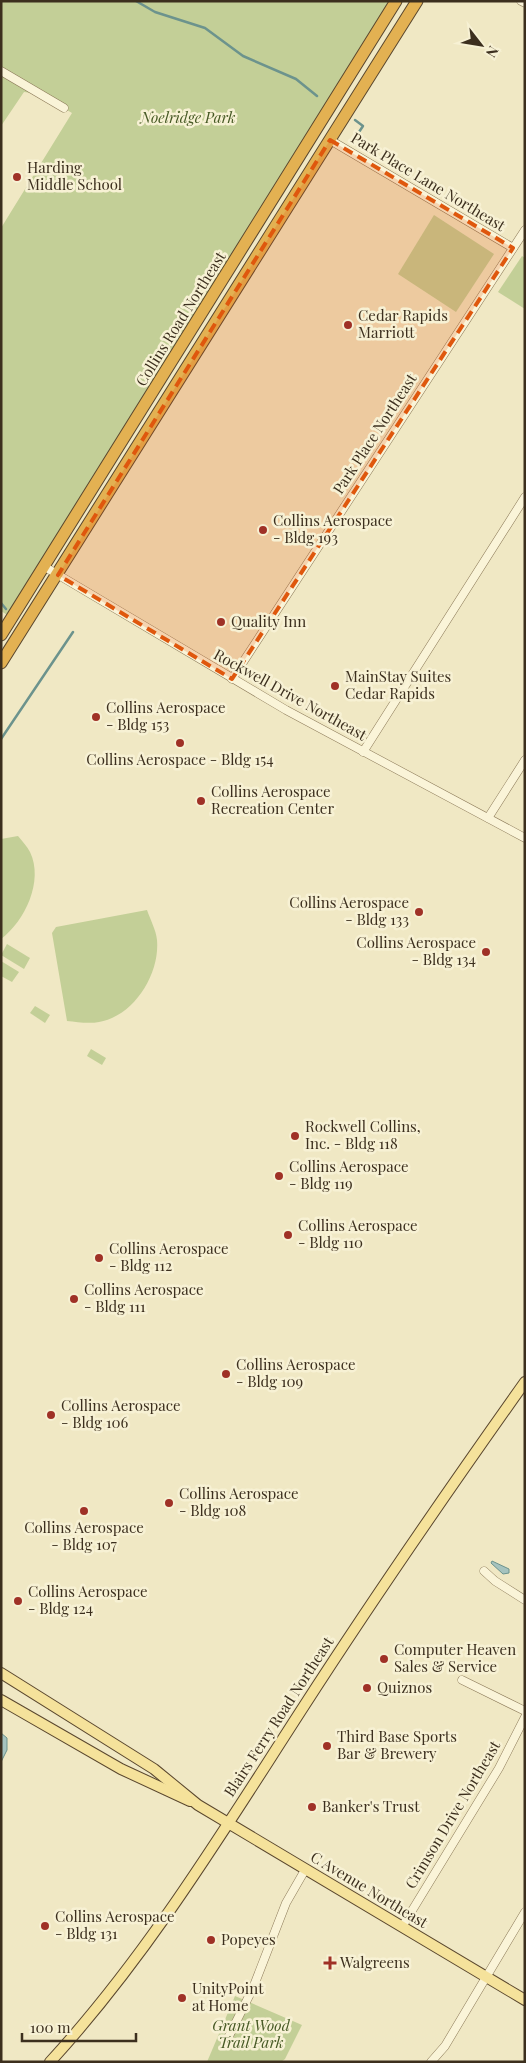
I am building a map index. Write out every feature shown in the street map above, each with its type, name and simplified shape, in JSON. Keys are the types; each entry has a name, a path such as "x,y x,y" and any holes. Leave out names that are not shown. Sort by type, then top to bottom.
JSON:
{"highway":[{"name":"Collins Road Northeast","path":"1,635 396,1"},
{"name":"Collins Road Northeast","path":"1,663 417,1"},
{"name":"Collins Road Northeast","path":"330,140 326,129 376,46 385,18"}],"main road":[{"name":"Blairs Ferry Road Northeast","path":"50,2062 119,1980 228,1823 374,1598 525,1382"},
{"name":"C Avenue Northeast","path":"1,1673 154,1769 198,1805"},
{"name":"C Avenue Northeast","path":"1,1700 142,1780 198,1805 304,1870 525,2000"}],"street":[{"path":"521,1 525,3"},
{"path":"1,71 64,108"},
{"name":"Park Place Lane Northeast","path":"330,140 512,248"},
{"name":"Park Place Northeast","path":"232,679 525,230"},
{"path":"363,752 525,497"},
{"name":"Rockwell Drive Northeast","path":"45,567 232,679 363,752 525,838"},
{"path":"488,818 525,760"},
{"path":"484,1571 495,1581 525,1600"},
{"path":"462,1680 525,1711"},
{"name":"Crimson Drive Northeast","path":"402,1927 500,1768 525,1717"},
{"path":"224,2044 253,1988 286,1903 304,1870"},
{"path":"431,2062 445,2046 525,1912"}],"highlighted area":[{"path":"330,140 513,248 232,679 58,575"}],"green space":[{"name":"Noelridge Park","path":"1,1 396,1 12,618 1,611 1,228 72,113 40,94 24,92 1,126"},
{"path":"434,215 494,254 456,312 398,274"},
{"path":"522,256 525,258 525,309 498,292"},
{"path":"18,836 29,850 34,863 33,888 30,900 18,922 1,939 1,839"},
{"path":"147,910 157,940 157,953 149,979 142,992 134,1002 112,1018 91,1023 67,1021 52,933 56,927"},
{"path":"7,944 30,958 24,969 1,955"},
{"path":"1,961 19,972 12,982 1,976"},
{"path":"35,1006 50,1015 45,1023 30,1013"},
{"path":"91,1049 106,1058 102,1065 87,1056"},
{"name":"Grant Wood Trail Park","path":"235,1996 302,2025 285,2059 281,2062 207,2062"}],"water":[{"path":"492,1561 509,1569 509,1573 503,1574 491,1563"},
{"path":"1,1733 7,1738 7,1750 1,1762"}],"waterway":[{"path":"136,1 155,12 205,28 243,56 296,79 317,96"},
{"path":"355,120 363,126 359,132"},
{"path":"1,603 6,609"},
{"path":"1,739 73,632"}],"place":[{"name":"Harding Middle School","path":"17,177"},
{"name":"Cedar Rapids Marriott","path":"348,325"},
{"name":"Collins Aerospace - Bldg 193","path":"263,530"},
{"name":"Quality Inn","path":"221,622"},
{"name":"MainStay Suites Cedar Rapids","path":"335,686"},
{"name":"Collins Aerospace - Bldg 153","path":"96,717"},
{"name":"Collins Aerospace - Bldg 154","path":"180,743"},
{"name":"Collins Aerospace Recreation Center","path":"201,801"},
{"name":"Collins Aerospace - Bldg 133","path":"419,912"},
{"name":"Collins Aerospace - Bldg 134","path":"486,952"},
{"name":"Rockwell Collins, Inc. - Bldg 118","path":"295,1136"},
{"name":"Collins Aerospace - Bldg 119","path":"279,1176"},
{"name":"Collins Aerospace - Bldg 110","path":"288,1235"},
{"name":"Collins Aerospace - Bldg 112","path":"99,1258"},
{"name":"Collins Aerospace - Bldg 111","path":"74,1299"},
{"name":"Collins Aerospace - Bldg 109","path":"226,1374"},
{"name":"Collins Aerospace - Bldg 106","path":"51,1415"},
{"name":"Collins Aerospace - Bldg 108","path":"169,1503"},
{"name":"Collins Aerospace - Bldg 107","path":"84,1511"},
{"name":"Collins Aerospace - Bldg 124","path":"18,1601"},
{"name":"Computer Heaven Sales & Service","path":"384,1659"},
{"name":"Quiznos","path":"367,1688"},
{"name":"Third Base Sports Bar & Brewery","path":"327,1746"},
{"name":"Banker's Trust","path":"312,1807"},
{"name":"Collins Aerospace - Bldg 131","path":"45,1926"},
{"name":"Popeyes","path":"211,1940"},
{"name":"Walgreens","path":"330,1963"},
{"name":"UnityPoint at Home","path":"182,1998"}]}
